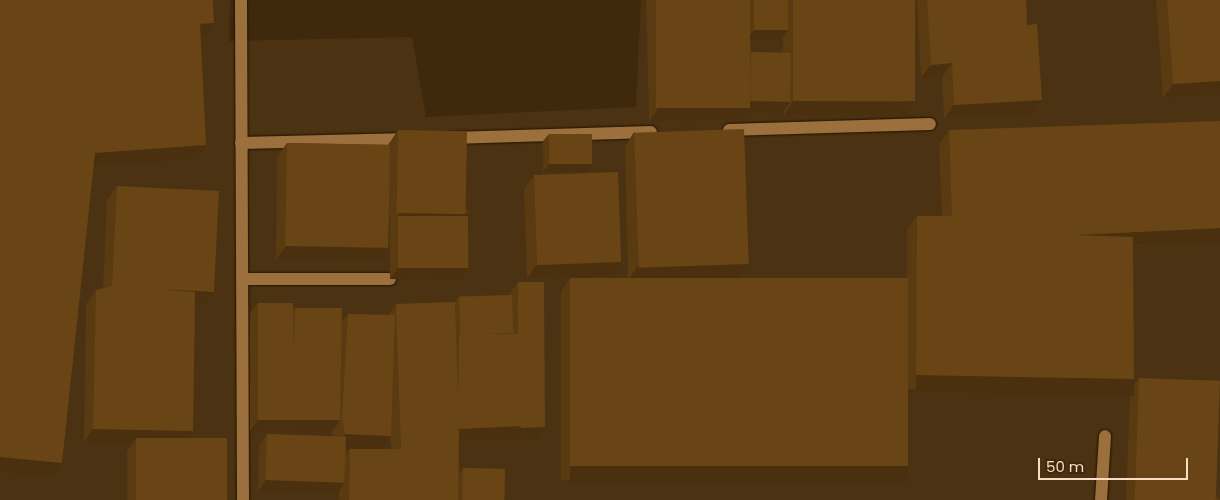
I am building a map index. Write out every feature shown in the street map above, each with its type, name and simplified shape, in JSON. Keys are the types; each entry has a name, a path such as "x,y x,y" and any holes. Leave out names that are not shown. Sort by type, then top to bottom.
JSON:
{"street":[{"path":"241,0 243,500"},
{"path":"721,130 930,124"},
{"path":"441,138 661,132"},
{"path":"241,143 421,138"},
{"path":"242,279 390,280"},
{"path":"1100,500 1105,436"}],"shaded area":[{"path":"0,0 230,0 229,41 412,37 426,117 636,107 641,0 1220,0 1220,500 0,500"}],"building":[{"path":"0,0 213,0 214,23 200,24 206,145 95,153 62,463 0,457"},
{"path":"656,0 750,0 750,108 656,108"},
{"path":"754,0 788,0 788,30 754,30"},
{"path":"793,0 915,0 915,101 793,101"},
{"path":"927,0 1026,0 1027,25 1037,24 1042,100 954,105 952,63 931,65"},
{"path":"1167,0 1220,0 1220,81 1173,84"},
{"path":"751,52 791,53 790,102 750,101"},
{"path":"1220,121 1220,228 1075,235 1133,237 1134,379 916,375 917,216 952,216 949,130"},
{"path":"744,129 749,264 639,268 634,133"},
{"path":"398,130 467,131 466,214 397,213"},
{"path":"549,134 592,134 592,164 549,164"},
{"path":"287,143 390,145 388,248 285,246"},
{"path":"618,172 621,262 537,265 534,175"},
{"path":"117,186 219,191 214,292 160,289 195,292 193,431 93,429 96,290 112,286"},
{"path":"398,216 468,216 468,268 398,268"},
{"path":"570,278 908,278 908,466 570,466"},
{"path":"518,282 544,282 545,427 520,428 521,334 518,334"},
{"path":"512,295 513,333 460,335 459,297"},
{"path":"455,302 458,398 459,334 521,334 521,426 459,429 458,500 349,500 350,449 401,449 396,304"},
{"path":"258,303 293,303 294,351 295,308 342,308 340,420 258,420"},
{"path":"348,314 395,315 391,436 345,434 342,418"},
{"path":"1139,378 1220,381 1216,500 1135,500"},
{"path":"267,434 346,437 344,483 265,480"},
{"path":"136,438 227,438 227,500 136,500"},
{"path":"463,468 505,469 504,500 462,500"}]}
